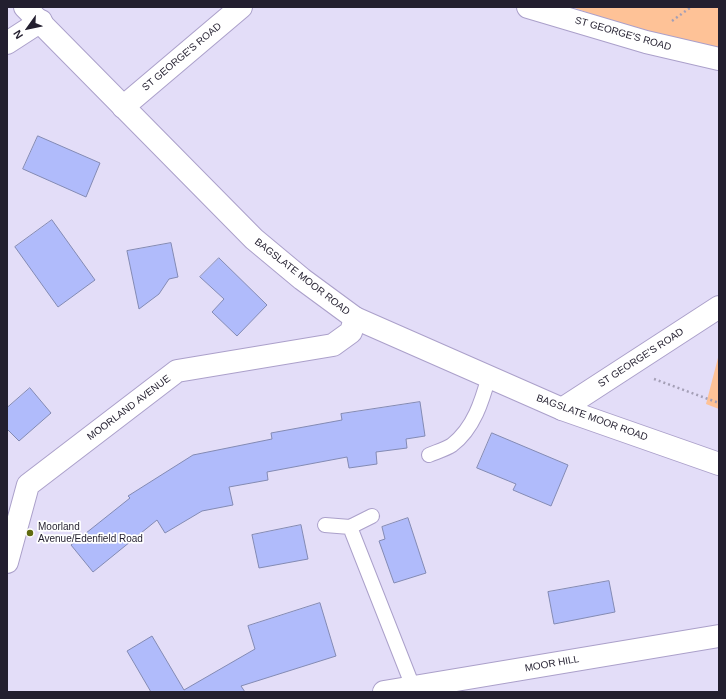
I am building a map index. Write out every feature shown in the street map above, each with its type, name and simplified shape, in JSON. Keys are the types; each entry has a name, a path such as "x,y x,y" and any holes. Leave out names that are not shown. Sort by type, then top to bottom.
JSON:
{"street":[{"name":"ST GEORGE'S ROAD","path":"123,107 242,7"},
{"name":"ST GEORGE'S ROAD","path":"528,7 646,42 719,59"},
{"name":"BAGSLATE MOOR ROAD","path":"33,14 254,239 302,279 355,318 562,408 719,464"},
{"path":"7,43 33,14"},
{"name":"ST GEORGE'S ROAD","path":"562,408 719,307"},
{"name":"MOORLAND AVENUE","path":"7,562 28,485 177,371 333,345 351,332 355,318"},
{"name":"MOOR HILL","path":"384,692 719,636"}],"lane":[{"path":"429,454 452,445 468,428 481,404 489,376"},
{"path":"325,526 350,527 372,516"},
{"path":"350,527 412,687"}],"path":[{"path":"646,380 654,378 719,403"}],"shaded area":[{"path":"572,7 719,7 719,52 642,32"},
{"path":"719,354 719,409 706,404"}],"building":[{"path":"38,136 100,163 86,197 23,169"},
{"path":"52,220 95,280 58,307 15,247"},
{"path":"171,243 178,277 169,279 159,294 139,309 127,251"},
{"path":"219,258 267,305 237,336 212,312 224,299 200,277"},
{"path":"30,388 51,413 19,441 7,429 7,408"},
{"path":"420,402 425,436 406,439 407,448 376,452 377,464 349,468 347,457 267,472 268,480 229,487 233,505 202,511 165,533 157,520 93,572 71,545 130,498 128,496 193,455 272,439 271,433 342,420 341,414"},
{"path":"492,433 568,465 551,506 513,490 516,484 477,468"},
{"path":"408,518 426,573 394,583 379,541 385,539 382,527"},
{"path":"301,525 308,559 259,568 252,535"},
{"path":"609,581 615,612 554,624 548,592"},
{"path":"320,603 336,656 241,686 245,692 151,692 127,651 152,636 184,690 255,649 248,626"}],"place":[{"name":"Moorland Avenue/Edenfield Road","path":"30,533"}]}
